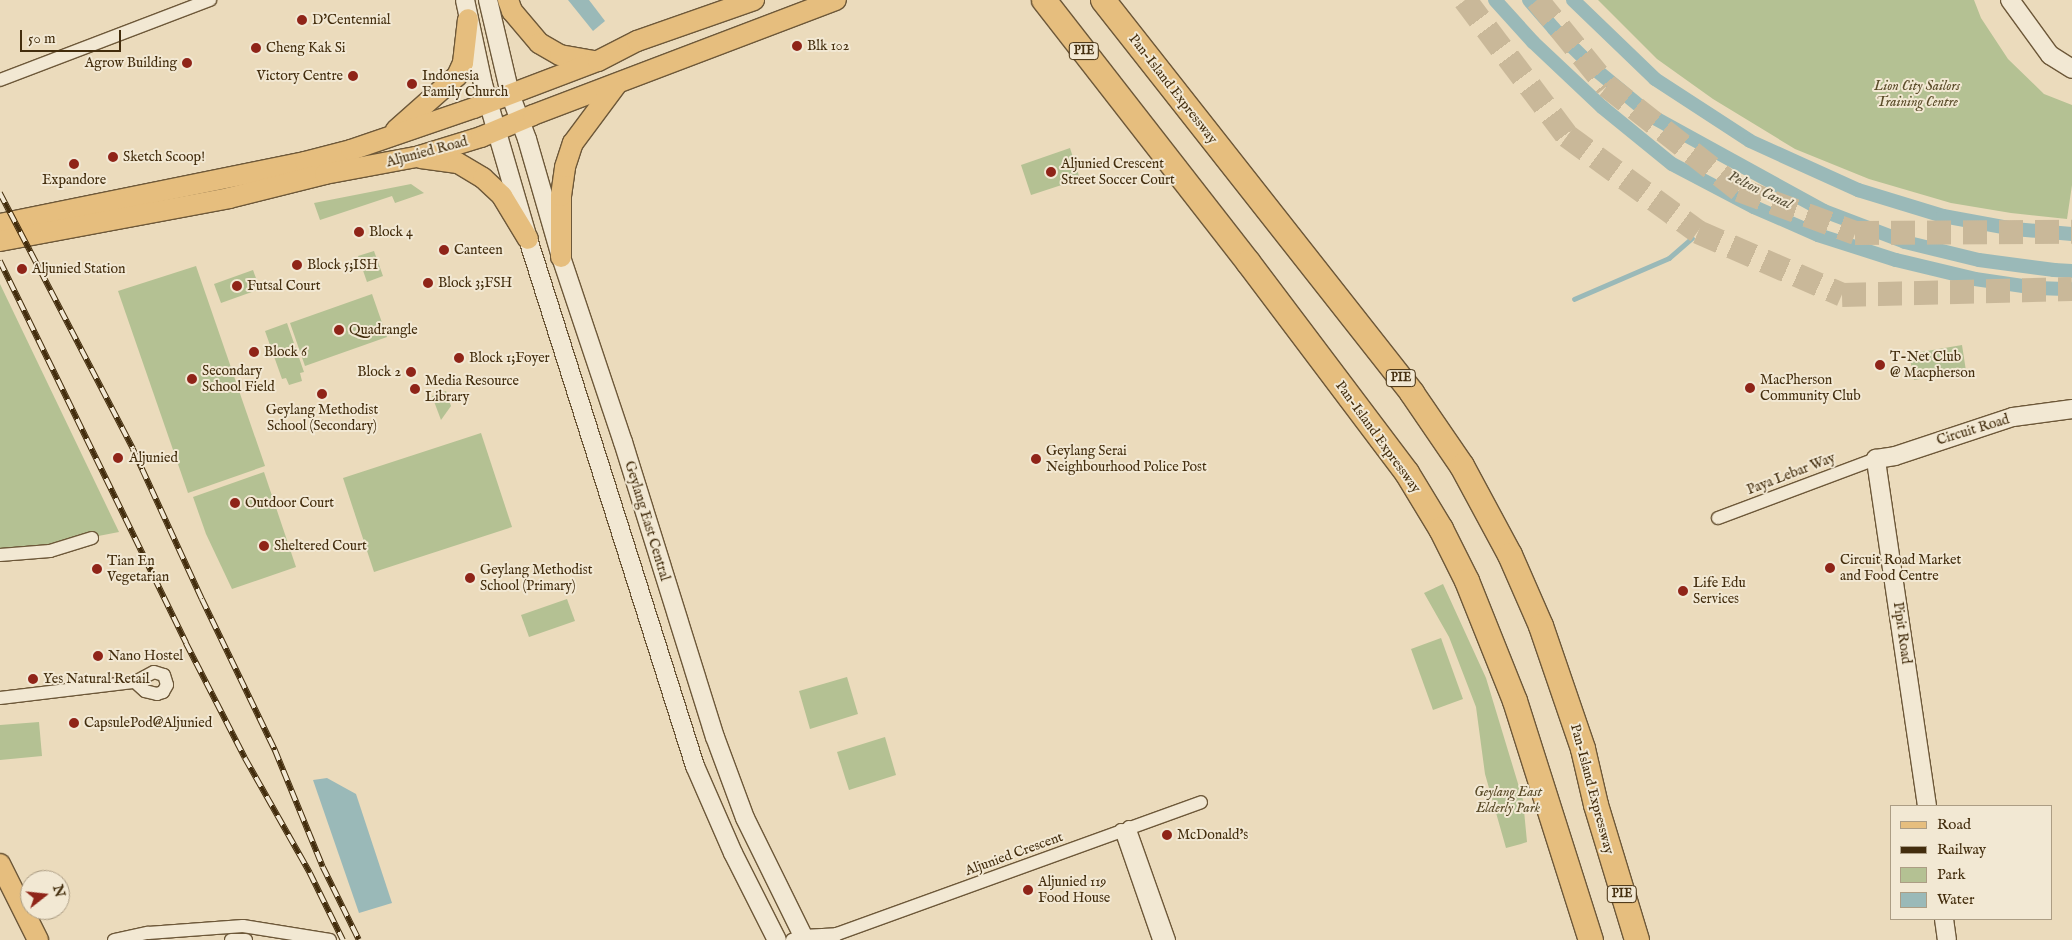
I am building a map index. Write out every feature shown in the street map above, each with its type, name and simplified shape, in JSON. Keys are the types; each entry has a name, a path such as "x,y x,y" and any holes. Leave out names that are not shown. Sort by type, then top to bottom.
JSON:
{"highway":[{"name":"Pan-Island Expressway","path":"1044,0 1248,262 1407,473 1452,549 1515,700 1591,940"},
{"name":"Pan-Island Expressway","path":"1103,0 1412,392 1462,466 1507,549 1541,626 1583,749 1605,839 1637,940"}],"main road":[{"name":"Geylang East Central","path":"488,0 510,94 561,257 623,442 721,756 745,818 800,939"},
{"path":"508,0 512,11 539,43 560,55 598,61"},
{"name":"Aljunied Road","path":"0,224 305,162 385,138 510,94 598,61 637,41 754,0"},
{"name":"Aljunied Road","path":"0,241 229,198 325,174 416,157 497,130 836,0"},
{"path":"2010,0 2050,55 2072,69"},
{"name":"Geylang East Central","path":"467,10 489,101 528,239 695,766 733,853 777,940"},
{"path":"385,138 411,118 457,76 463,62 467,10"},
{"path":"561,257 561,196 565,167 573,143 616,85"},
{"path":"416,157 458,163 483,178 502,196 528,239"},
{"name":"Circuit Road","path":"1876,459 1895,456 2013,417 2072,409"},
{"name":"Pipit Road","path":"1876,459 1927,805"},
{"path":"0,864 38,940"},
{"path":"1944,920 1946,940"}],"street":[{"path":"0,80 183,5 210,0"},
{"name":"Paya Lebar Way","path":"1718,518 1876,459"},
{"path":"0,555 50,551 92,538"},
{"path":"0,698 135,682"},
{"name":"Aljunied Crescent","path":"800,939 833,937 1201,802"},
{"path":"1125,829 1159,940"},
{"path":"1125,829 1169,940"},
{"path":"114,940 148,933 243,926 330,940"},
{"path":"231,940 246,940"}],"green space":[{"name":"Lion City Sailors Training Centre","path":"1598,0 1974,0 1981,18 2008,59 2044,94 2072,105 2072,185 2067,219 2011,213 1951,203 1869,179 1795,149 1713,99 1657,59"},
{"name":"Aljunied Crescent Street Soccer Court","path":"1070,148 1080,179 1031,195 1021,165"},
{"path":"411,184 424,193 395,203 392,196 320,220 314,203"},
{"path":"374,251 383,276 367,282 358,256"},
{"name":"Secondary School Field","path":"196,266 265,466 188,493 118,291"},
{"name":"Futsal Court","path":"253,270 260,289 221,303 214,284"},
{"path":"0,284 119,532 0,555"},
{"name":"Quadrangle","path":"372,294 387,337 305,366 290,323"},
{"path":"287,323 304,372 300,373 302,381 289,385 286,378 282,379 265,331"},
{"path":"1962,345 1966,371 1914,380 1909,354"},
{"path":"446,391 451,406 441,420 432,396"},
{"path":"481,433 512,527 374,572 343,478"},
{"path":"264,472 296,567 232,589 206,534 193,497"},
{"name":"Geylang East Elderly Park","path":"1443,584 1486,678 1523,800 1527,842 1521,844 1506,848 1485,774 1476,707 1449,637 1424,593"},
{"path":"567,599 575,621 529,637 521,615"},
{"path":"1441,638 1463,699 1433,710 1411,649"},
{"path":"847,677 858,714 810,729 799,691"},
{"path":"39,722 42,756 0,760 0,725"},
{"path":"885,737 896,775 849,790 837,752"}],"water":[{"path":"568,0 589,0 605,21 593,31"},
{"path":"327,778 356,794 392,903 359,913 313,780"}],"waterway":[{"name":"Pelton Canal","path":"1495,0 1533,42 1602,107 1672,164 1754,207 1818,235 1896,260 1975,279 2037,288 2072,289"},
{"name":"Pelton Canal","path":"1529,0 1554,29 1596,70 1653,117 1824,211 1905,242 1979,260 2072,271"},
{"name":"Pelton Canal","path":"1573,0 1655,79 1750,141 1858,190 1943,216 2014,229 2072,234"},
{"path":"1728,194 1740,165"},
{"path":"1574,299 1669,258 1692,238"}],"tunnel":[{"path":"1465,0 1567,136 1698,232 1842,295 2072,289"},
{"path":"1537,0 1607,86 1739,190 1855,233 2072,232"}],"railway":[{"path":"0,193 133,449 202,599 275,750 323,867 359,940"},
{"path":"0,261 186,643 245,758 310,873 343,940"}],"place":[{"name":"D'Centennial","path":"302,20"},
{"name":"Blk 102","path":"797,46"},
{"name":"Cheng Kak Si","path":"256,48"},
{"name":"Agrow Building","path":"187,63"},
{"name":"Victory Centre","path":"353,76"},
{"name":"Indonesia Family Church","path":"412,84"},
{"name":"Sketch Scoop!","path":"113,157"},
{"name":"Expandore","path":"74,164"},
{"name":"Aljunied Crescent Street Soccer Court","path":"1051,172"},
{"name":"Block 4","path":"359,232"},
{"name":"Canteen","path":"444,250"},
{"name":"Block 5;ISH","path":"297,265"},
{"name":"Aljunied Station","path":"22,269"},
{"name":"Block 3;FSH","path":"428,283"},
{"name":"Futsal Court","path":"237,286"},
{"name":"Quadrangle","path":"339,330"},
{"name":"Block 6","path":"254,352"},
{"name":"Block 1;Foyer","path":"459,358"},
{"name":"T-Net Club @ Macpherson","path":"1880,365"},
{"name":"Block 2","path":"411,372"},
{"name":"Secondary School Field","path":"192,379"},
{"name":"MacPherson Community Club","path":"1750,388"},
{"name":"Media Resource Library","path":"415,389"},
{"name":"Geylang Methodist School (Secondary)","path":"322,394"},
{"name":"Aljunied","path":"118,458"},
{"name":"Geylang Serai Neighbourhood Police Post","path":"1036,459"},
{"name":"Outdoor Court","path":"235,503"},
{"name":"Sheltered Court","path":"264,546"},
{"name":"Circuit Road Market and Food Centre","path":"1830,568"},
{"name":"Tian En Vegetarian","path":"97,569"},
{"name":"Geylang Methodist School (Primary)","path":"470,578"},
{"name":"Life Edu Services","path":"1683,591"},
{"name":"Nano Hostel","path":"98,656"},
{"name":"Yes Natural Retail","path":"33,679"},
{"name":"CapsulePod@Aljunied","path":"74,723"},
{"name":"McDonald's","path":"1167,835"},
{"name":"Aljunied 119 Food House","path":"1028,890"}]}
